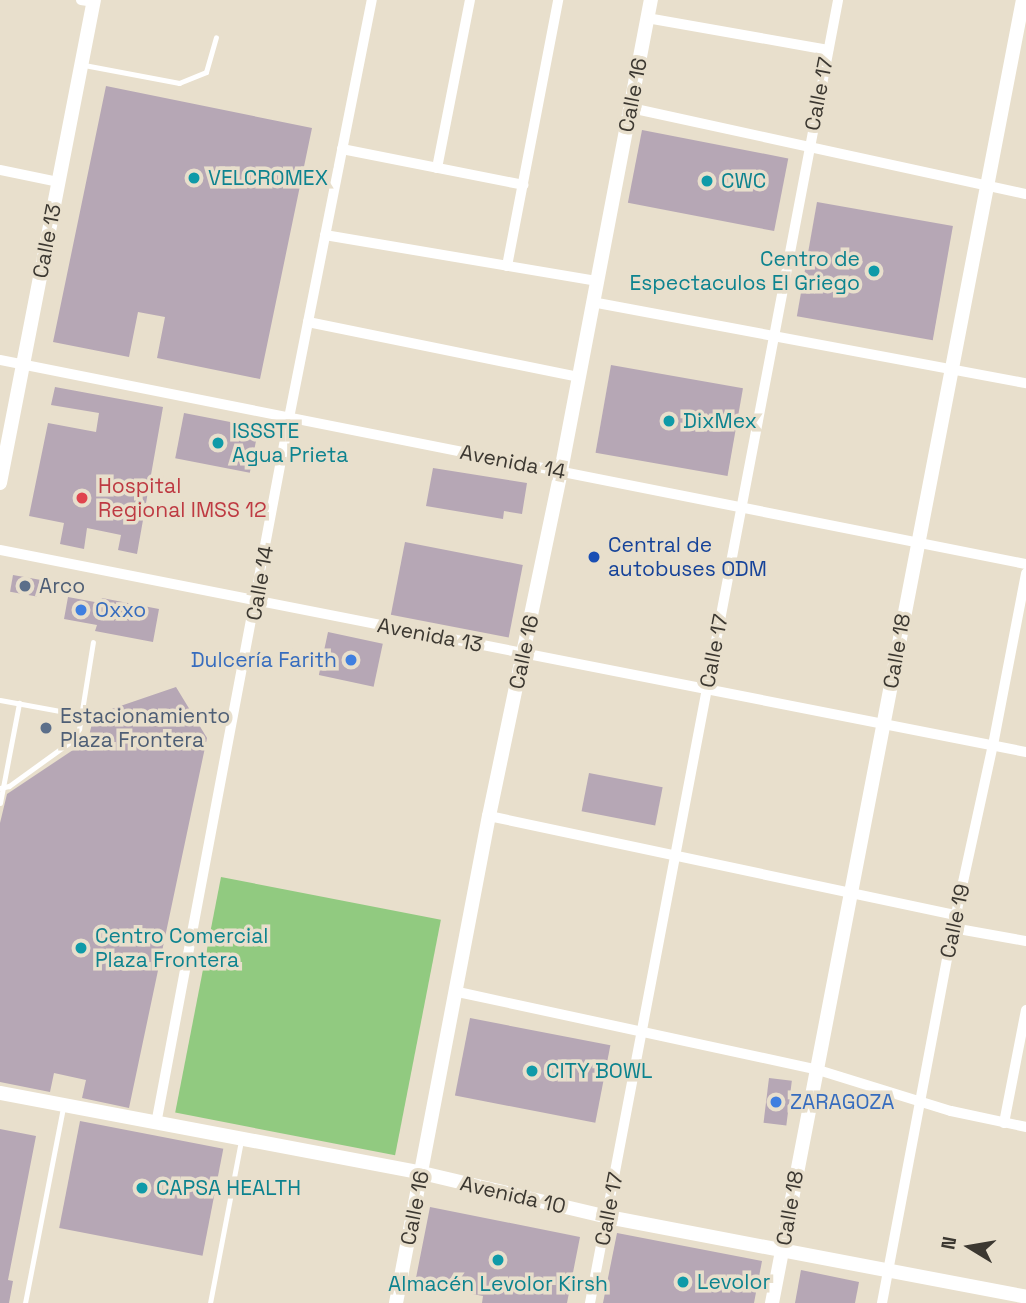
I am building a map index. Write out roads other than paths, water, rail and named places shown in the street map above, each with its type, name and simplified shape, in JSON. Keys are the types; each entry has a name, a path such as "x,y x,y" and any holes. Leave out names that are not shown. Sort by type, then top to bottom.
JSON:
{"street":[{"name":"Calle 14","path":"156,1124 257,601 289,418 372,0"},
{"path":"437,168 470,0"},
{"path":"508,266 558,0"},
{"name":"Calle 16","path":"396,1303 458,992 489,816 561,471 651,0"},
{"name":"Calle 17","path":"590,1303 677,854 772,333 838,0"},
{"name":"Calle 18","path":"772,1303 1023,0"},
{"name":"Calle 13","path":"0,483 81,65 89,1"},
{"path":"647,18 828,50"},
{"path":"631,108 1026,194"},
{"path":"342,149 523,185"},
{"path":"0,170 58,182"},
{"path":"325,235 596,281"},
{"path":"592,302 772,333 1026,383"},
{"path":"308,322 579,377"},
{"name":"Avenida 14","path":"0,360 1026,564"},
{"name":"Avenida 13","path":"0,550 1026,752"},
{"name":"Calle 19","path":"882,1303 953,928 993,746 1026,573"},
{"path":"489,816 956,915"},
{"path":"953,928 1026,941"},
{"path":"458,992 815,1069 919,1102 1026,1127"},
{"path":"1004,1123 1026,1010"},
{"name":"Avenida 10","path":"0,1093 422,1173 608,1217 1026,1297"}],"lane":[{"path":"81,65 179,83 206,72 216,37"},
{"path":"1,788 70,742 79,729 93,642"},
{"path":"0,700 82,715"},
{"path":"0,803 19,703"},
{"path":"25,1303 63,1106"},
{"path":"210,1303 241,1140"}],"place":[{"name":"VELCROMEX","path":"194,178"},
{"name":"CWC","path":"707,181"},
{"name":"Centro de Espectaculos El Griego","path":"874,271"},
{"name":"DixMex","path":"669,421"},
{"name":"ISSSTE Agua Prieta","path":"218,443"},
{"name":"Hospital Regional IMSS 12","path":"82,498"},
{"name":"Central de autobuses ODM","path":"594,557"},
{"name":"Arco","path":"25,586"},
{"name":"Oxxo","path":"81,610"},
{"name":"Dulcería Farith","path":"351,660"},
{"name":"Estacionamiento Plaza Frontera","path":"46,728"},
{"name":"Centro Comercial Plaza Frontera","path":"81,948"},
{"name":"CITY BOWL","path":"532,1071"},
{"name":"ZARAGOZA","path":"776,1102"},
{"name":"CAPSA HEALTH","path":"142,1188"},
{"name":"Almacén Levolor Kirsh","path":"498,1260"},
{"name":"Levolor","path":"683,1282"}]}
